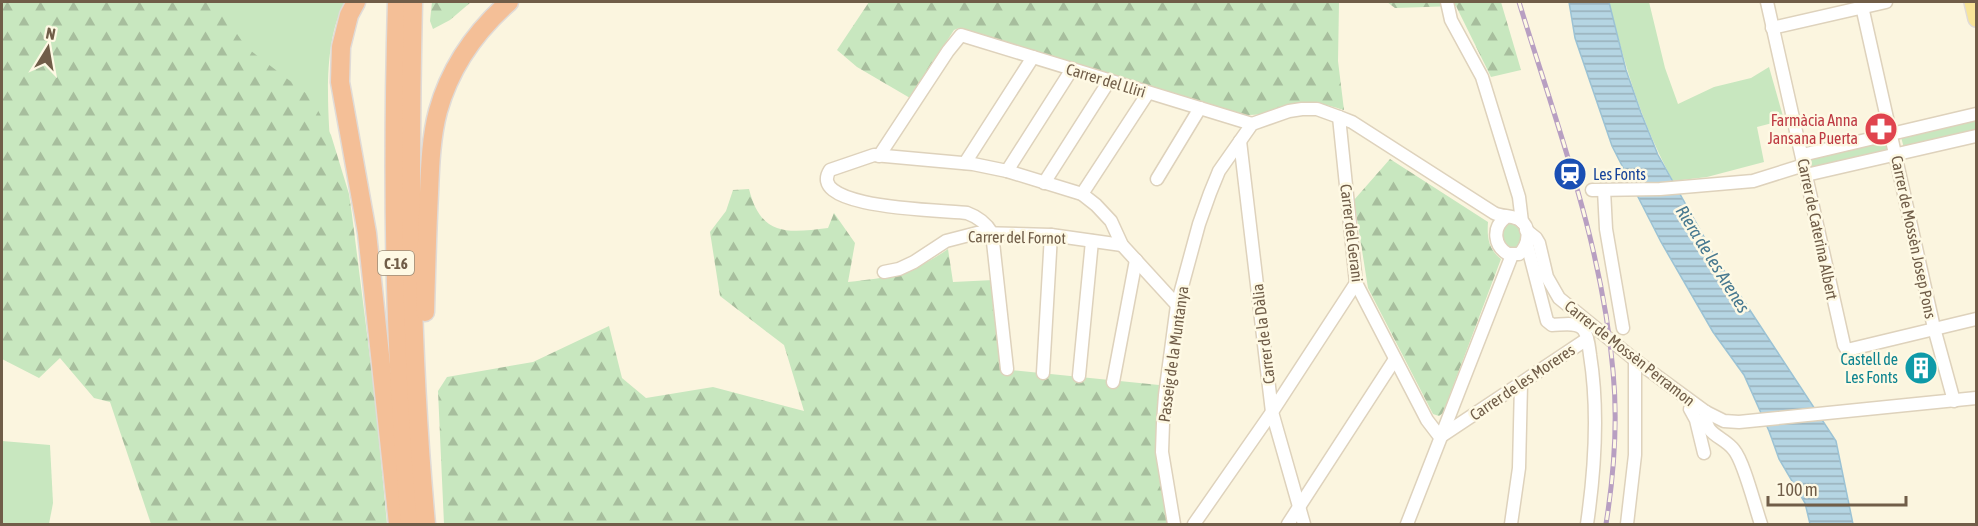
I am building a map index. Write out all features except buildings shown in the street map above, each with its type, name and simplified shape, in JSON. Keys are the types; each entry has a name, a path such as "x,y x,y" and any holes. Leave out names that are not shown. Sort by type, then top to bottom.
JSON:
{"highway":[{"path":"356,2 344,30 340,82 367,233 398,525"},
{"name":"C-16","path":"397,2 394,211 397,325 410,525"},
{"name":"C-16","path":"413,2 411,210 414,324 426,525"},
{"path":"421,445 429,202 438,111 460,59 493,16 509,2"}],"main road":[{"path":"1972,2 1977,19"}],"street":[{"path":"1447,2 1451,20 1482,76 1519,197 1527,244 1519,254 1512,255 1500,249 1496,236 1499,223 1505,218"},
{"name":"Carrer de Caterina Albert","path":"1767,2 1844,345 1847,350 1934,328"},
{"path":"1772,28 1862,4 1886,2"},
{"name":"Carrer de Mossèn Josep Pons","path":"1862,4 1934,328 1954,401"},
{"name":"Carrer del Lliri","path":"879,156 961,35 1252,124"},
{"path":"964,163 1033,57"},
{"path":"1007,171 1072,69"},
{"path":"1044,183 1109,81"},
{"path":"1082,194 1148,93"},
{"path":"1157,179 1200,108"},
{"path":"1252,124 1273,116 1317,109 1352,122 1494,213 1505,218 1514,217 1524,226"},
{"path":"1623,328 1601,190 1660,189 1753,181 1892,133 1977,114"},
{"name":"Carrer del Gerani","path":"1338,117 1356,284 1427,420 1440,437"},
{"name":"Passeig de la Muntanya","path":"1174,525 1162,452 1163,423 1177,305 1198,224 1209,193 1219,171 1252,124"},
{"path":"1804,165 1896,154 1977,136"},
{"name":"Carrer de la Dàlia","path":"1240,141 1272,412 1304,525"},
{"path":"1007,369 992,233 984,222 967,213 873,205 843,196 828,184 827,178 830,170 874,155 964,163 1007,171 1082,194 1111,221 1122,245 1177,305"},
{"name":"Carrer de Mossèn Perramon","path":"1524,226 1539,243 1547,277 1559,298 1635,360 1706,412 1724,421 1739,422 1954,401"},
{"name":"Carrer del Fornot","path":"884,272 899,269 914,262 946,241 963,235 992,233 1051,235 1122,245"},
{"path":"1043,373 1051,235"},
{"path":"1079,376 1092,241"},
{"name":"Carrer de les Moreres","path":"1440,437 1587,339 1583,328 1577,325 1552,325 1547,321 1527,244"},
{"path":"1407,525 1512,255"},
{"path":"1113,382 1136,260"},
{"path":"1194,525 1356,284"},
{"path":"1934,328 1977,319"},
{"path":"1587,339 1593,376 1595,439 1587,525"},
{"path":"1288,525 1395,359"},
{"path":"1627,525 1635,455 1635,360"},
{"path":"1511,525 1519,468 1521,384"},
{"path":"1954,401 1977,398"},
{"path":"1690,409 1696,420 1704,453"},
{"path":"1706,412 1706,423 1709,430 1735,450 1761,525"}],"green space":[{"path":"2,2 208,2 220,9 246,47 311,97 331,135 349,194 375,397 387,524 151,524 110,402 94,398 60,358 39,378 2,359"},
{"path":"191,2 345,2 333,37 328,77 331,156"},
{"path":"432,2 471,2 450,20 433,29 430,21"},
{"path":"869,2 1354,2 1339,3 1338,61 1344,110 1311,104 1246,115 959,28 954,30 910,98 857,67 837,50"},
{"path":"1387,2 1501,2 1521,70 1491,77 1456,6 1395,8"},
{"path":"1609,2 1649,2 1665,68 1678,104 1714,87 1751,78 1769,67 1784,120 1757,127 1764,162 1707,177 1673,181 1652,137 1635,93"},
{"path":"1976,119 1976,131 1904,148 1901,137"},
{"path":"1888,138 1891,150 1811,169 1808,157"},
{"path":"1390,159 1488,222 1489,242 1493,251 1501,259 1443,413 1439,416 1433,414 1368,288 1354,200"},
{"path":"749,189 754,205 761,216 769,224 778,228 800,231 828,228 834,213 855,243 848,282 912,270 948,249 953,282 994,280 1000,369 1159,385 1158,456 1167,524 444,524 438,391 447,377 533,362 609,326 622,378 646,398 713,387 804,411 784,345 720,296 710,232 726,211 733,190"},
{"path":"1507,222 1513,222 1520,228 1522,242 1517,249 1512,250 1503,243 1501,229"},
{"path":"2,441 50,445 53,503 49,524 2,524"}],"water":[{"name":"Riera de les Arenes","path":"1569,2 1609,2 1626,70 1658,155 1717,260 1836,441 1853,524 1810,524 1805,503 1779,459 1744,375 1713,332 1661,242 1612,146 1575,38"}],"railway":[{"path":"1519,2 1576,184 1599,276 1607,323 1613,371 1615,429 1606,524"}],"place":[{"name":"Farmàcia Anna Jansana Puerta","path":"1881,129"},
{"name":"Les Fonts","path":"1570,174"},
{"name":"Castell de Les Fonts","path":"1921,368"}]}
